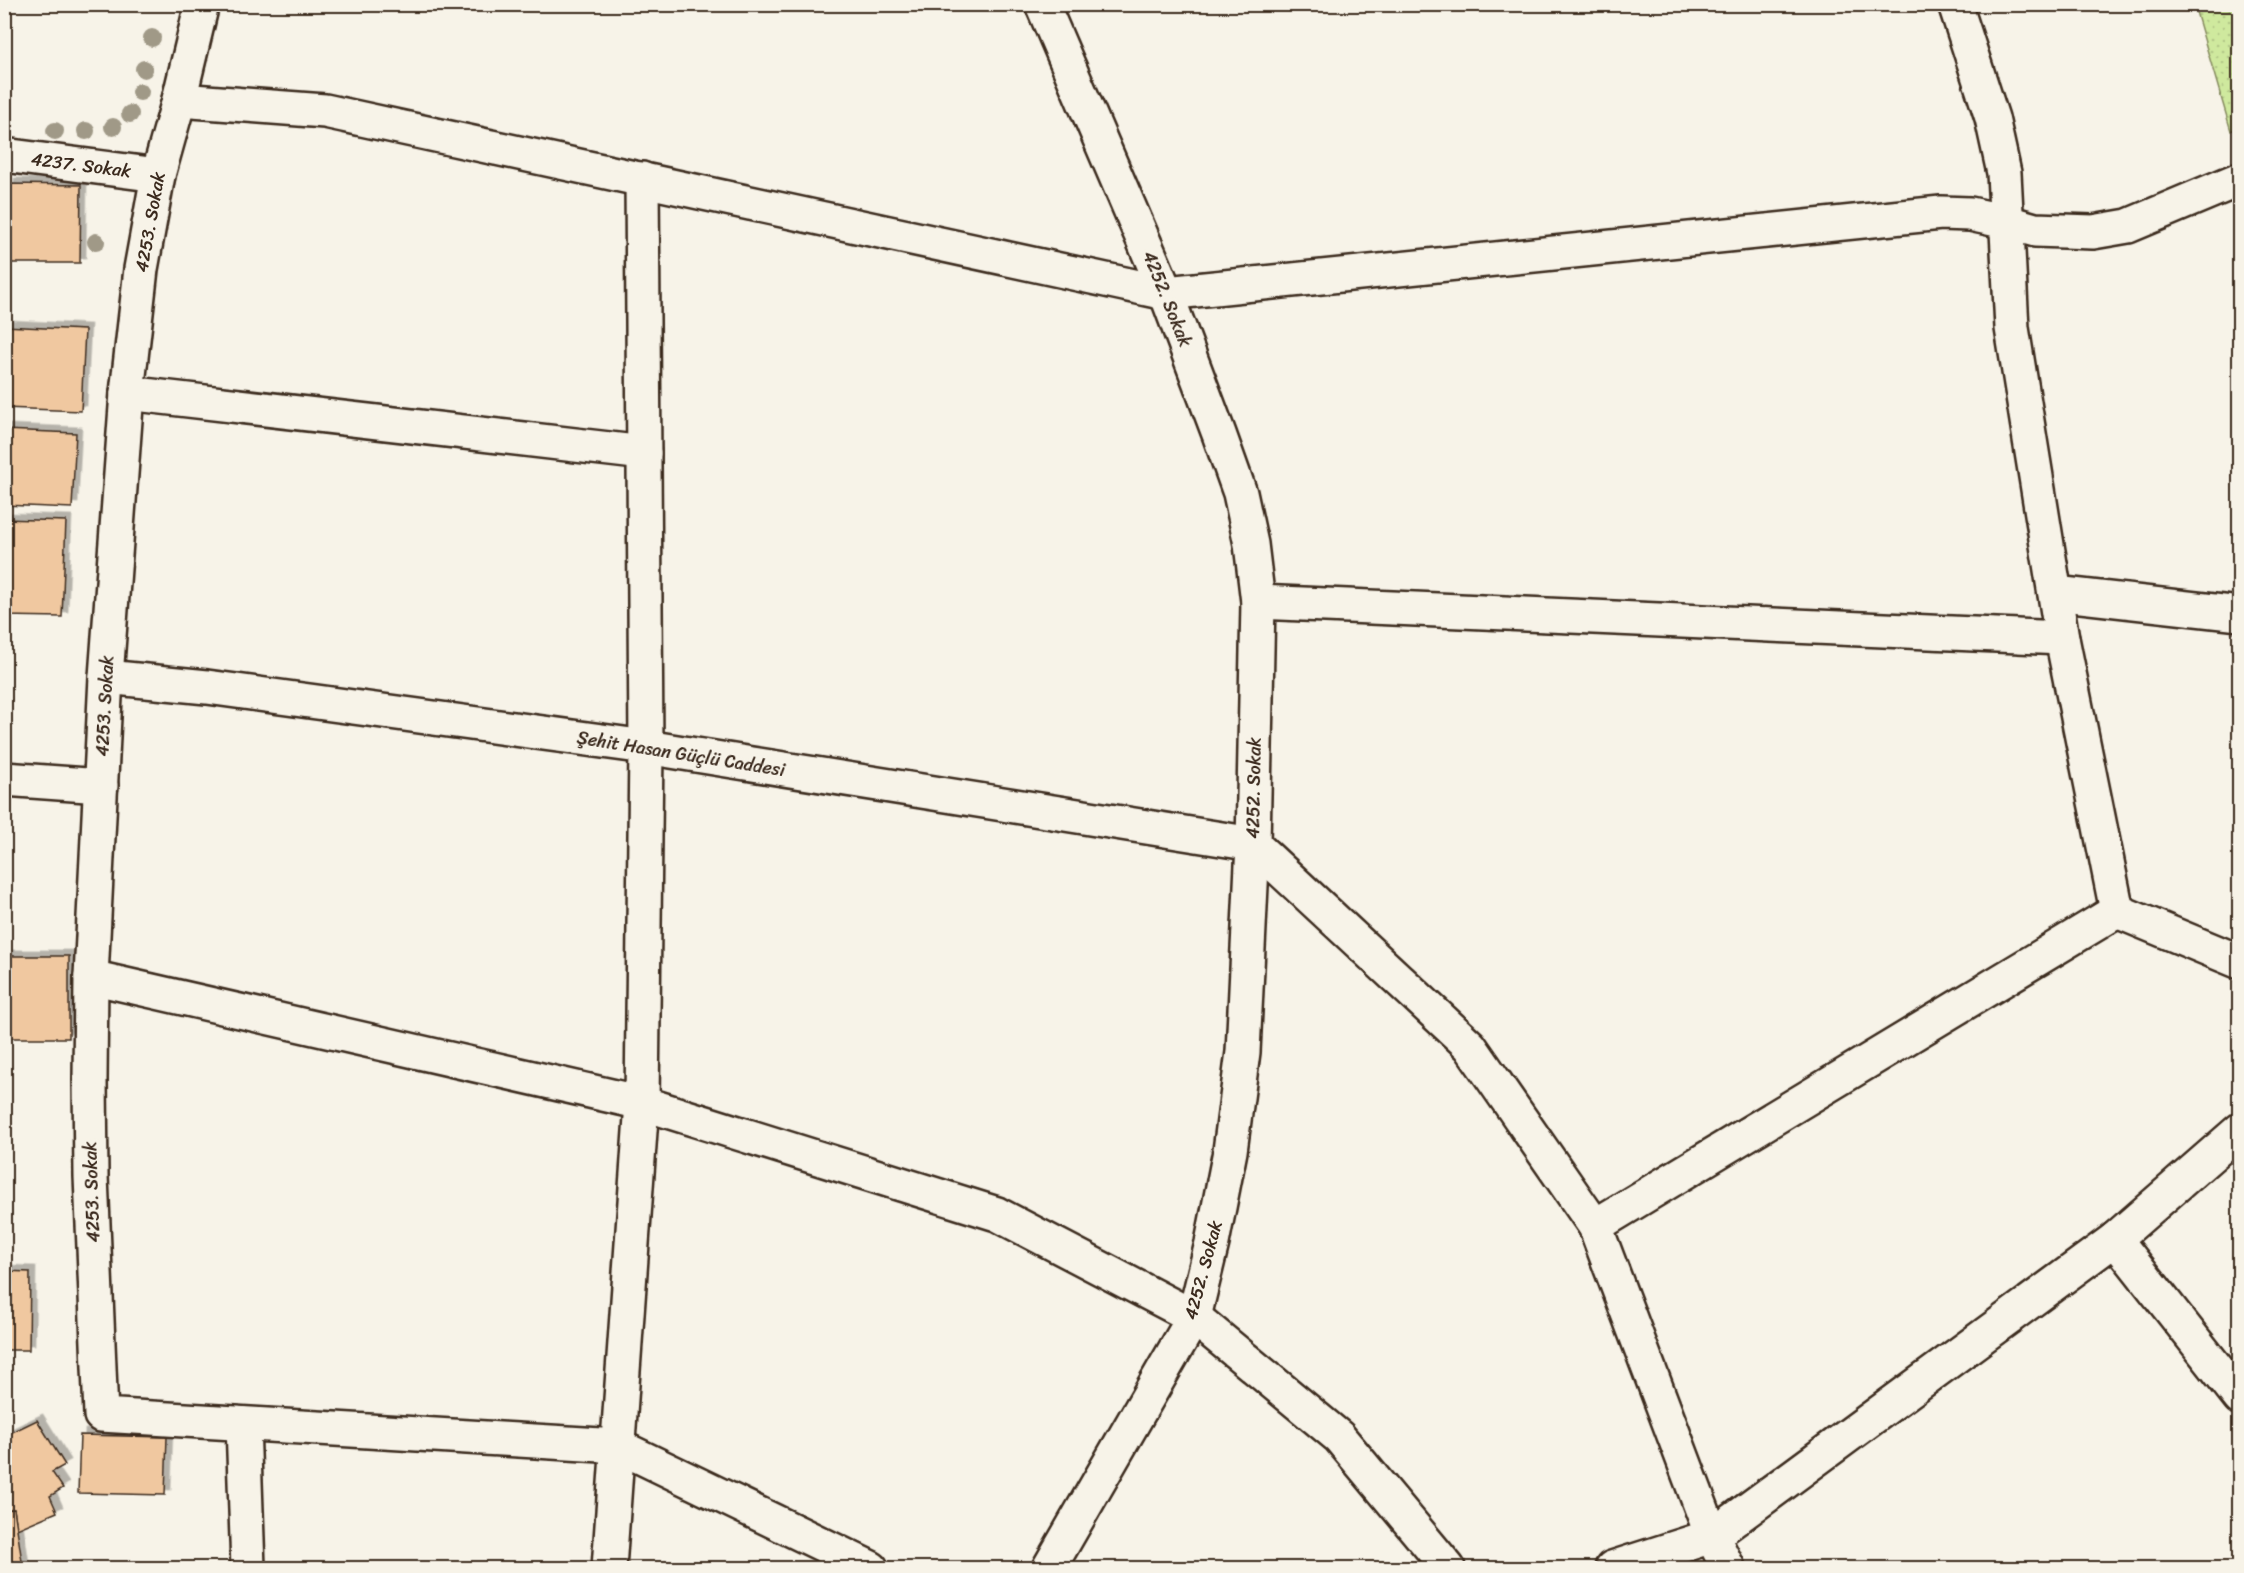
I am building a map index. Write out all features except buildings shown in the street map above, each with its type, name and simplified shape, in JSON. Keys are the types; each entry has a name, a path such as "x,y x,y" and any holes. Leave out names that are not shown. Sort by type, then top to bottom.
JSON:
{"street":[{"name":"4253. Sokak","path":"202,4 180,100 158,175 141,268 127,393 106,677 91,977 91,1176 101,1415 243,1424"},
{"name":"4252. Sokak","path":"1042,4 1166,293 1240,493 1251,544 1258,602 1253,844 1243,1052 1230,1151 1212,1243 1194,1317 1049,1569"},
{"path":"1955,4 1992,118 2004,173 2012,328 2062,638 2117,911"},
{"path":"180,100 325,111 1166,293 1941,213 1970,214 2035,230 2093,232 2128,226 2240,179"},
{"name":"4237. Sokak","path":"4,155 158,175"},
{"path":"609,1569 642,1103 646,747 642,179"},
{"path":"127,393 644,453"},
{"path":"2055,593 2240,614"},
{"path":"1258,602 2062,638"},
{"name":"Şehit Hasan Güçlü Caddesi","path":"106,677 207,687 646,747 1253,844"},
{"path":"4,779 101,786"},
{"path":"1253,844 1470,1046 1594,1226 1712,1536 1728,1569"},
{"path":"2117,911 2240,962"},
{"path":"1594,1226 2117,911"},
{"path":"91,977 642,1103 997,1214 1194,1317 1339,1437 1448,1569"},
{"path":"1612,1569 1712,1536 2115,1239 2240,1130"},
{"path":"2115,1239 2240,1398"},
{"path":"248,1569 243,1424 618,1446 871,1569"}],"green space":[{"path":"2194,5 2239,5 2239,127 2231,131"}]}
